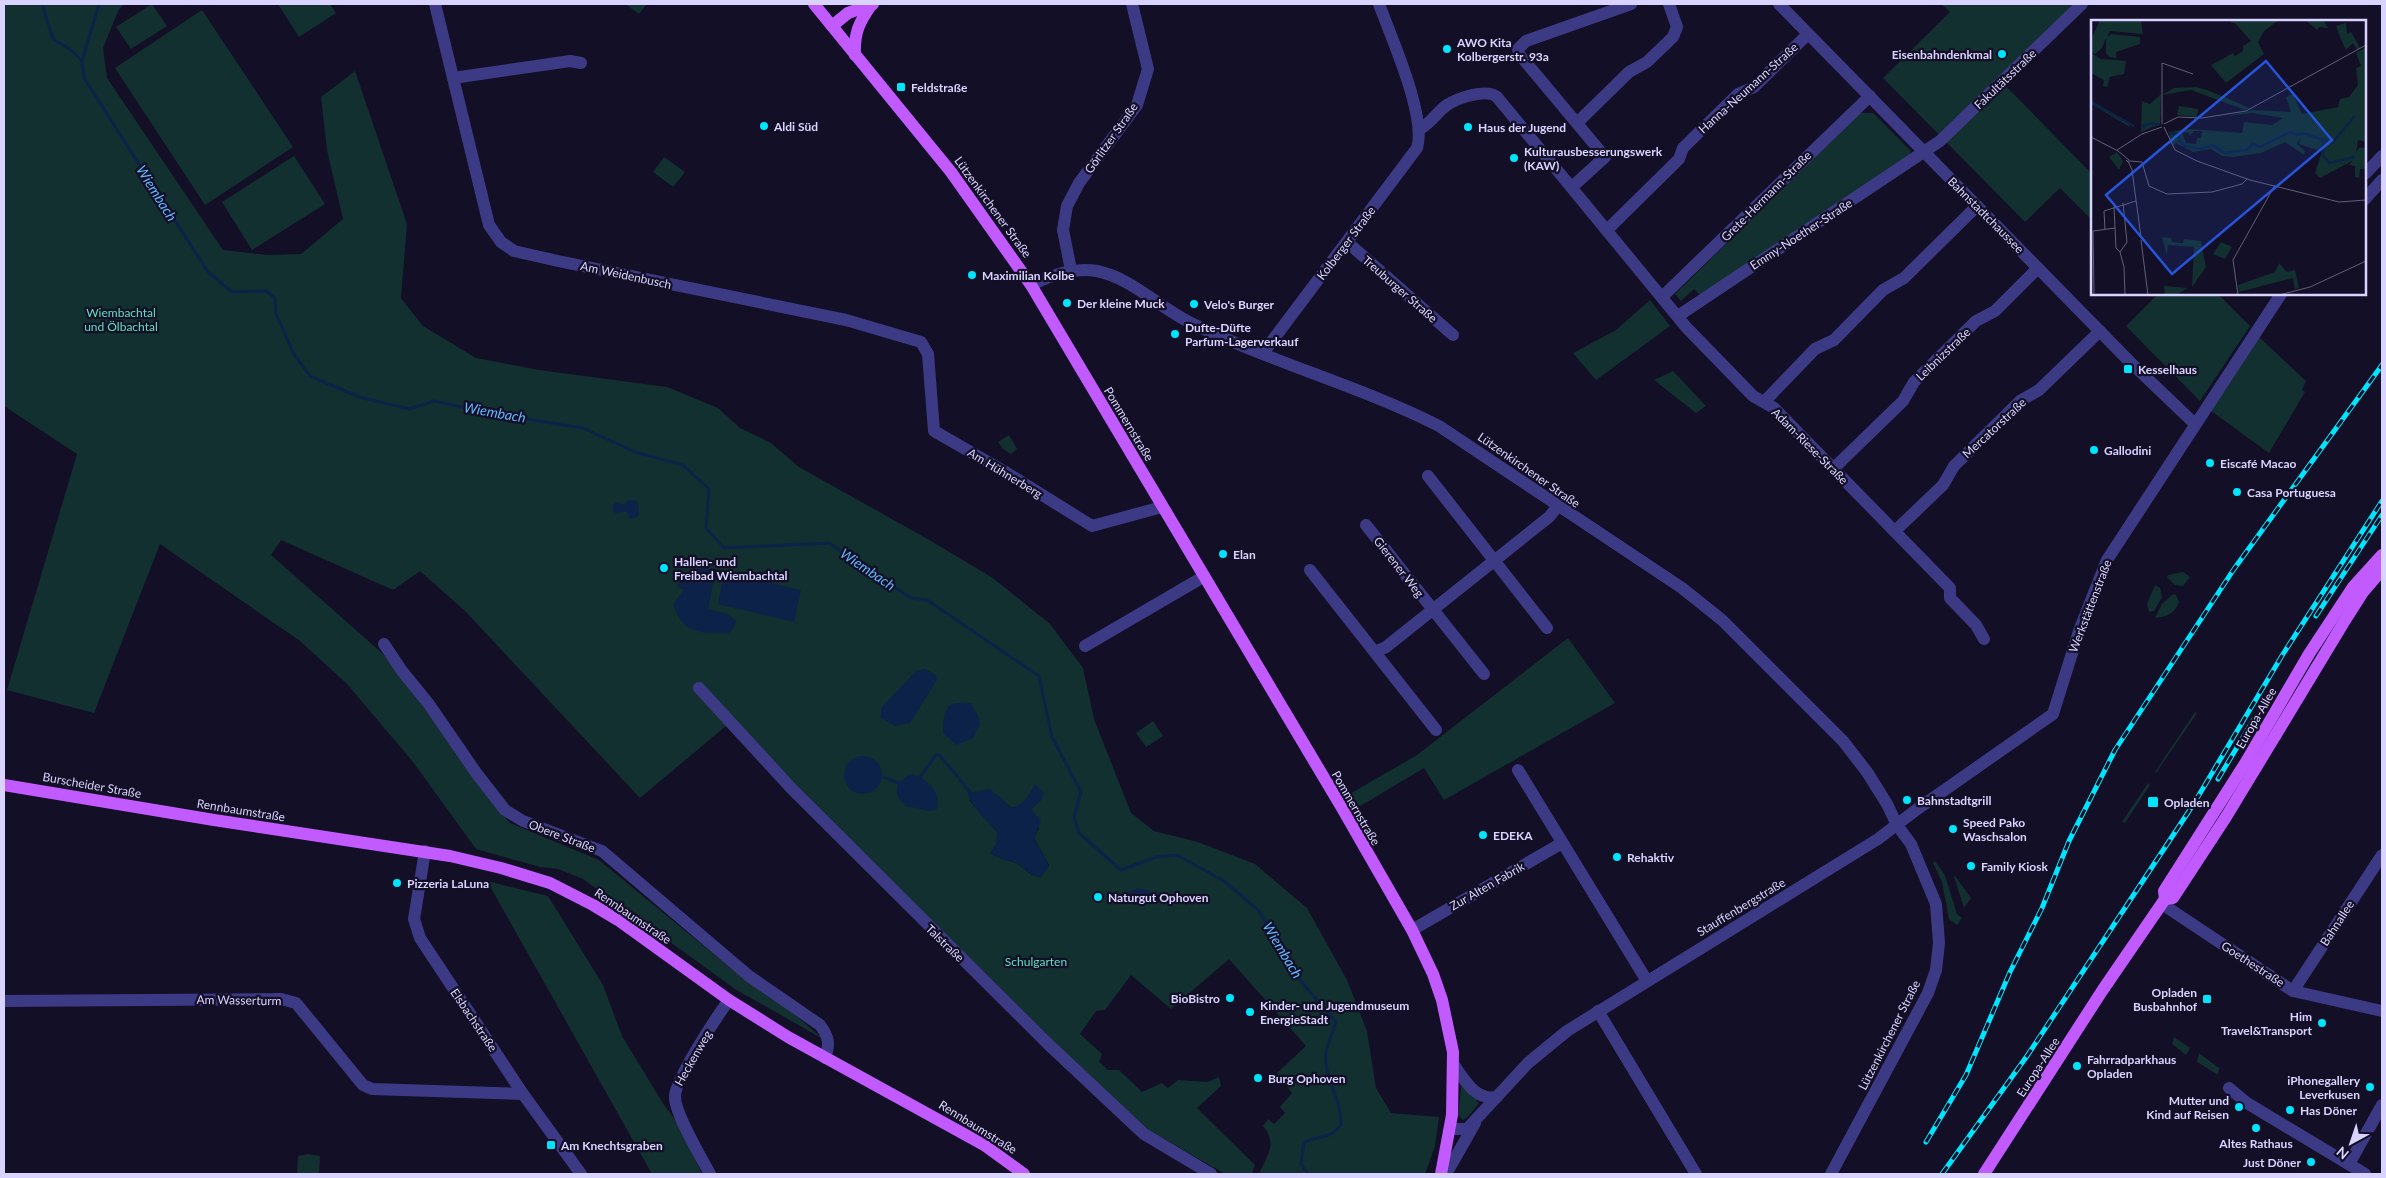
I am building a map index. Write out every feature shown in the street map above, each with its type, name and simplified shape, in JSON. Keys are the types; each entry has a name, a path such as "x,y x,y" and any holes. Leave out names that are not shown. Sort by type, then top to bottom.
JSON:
{"main road":[{"name":"Lützenkirchener Straße","path":"814,4 951,172 1031,285"},
{"path":"832,26 848,13 873,4"},
{"path":"855,55 854,39 857,28 873,4"},
{"name":"Pommernstraße","path":"1031,285 1342,808 1412,930 1433,974 1442,1000 1450,1030 1454,1065"},
{"name":"Europa-Allee","path":"1984,1174 2163,902 2164,891 2241,770 2309,654 2353,587 2382,555"},
{"name":"Europa-Allee","path":"2163,902 2173,898 2226,816 2344,622 2364,592 2382,570"},
{"name":"Burscheider Straße","path":"4,785 176,814"},
{"name":"Rennbaumstraße","path":"176,814 425,851 501,868 564,889 602,910 729,1000 825,1058 984,1145 1024,1174"},
{"path":"1441,1174 1450,1130 1454,1065"}],"street":[{"name":"Am Weidenbusch","path":"435,4 489,225 501,242 514,250 846,320 921,342"},
{"name":"Görlitzer Straße","path":"1071,270 1063,230 1067,206 1079,183 1137,105 1148,69 1132,4"},
{"name":"Kolberger Straße","path":"1263,353 1417,148 1420,129 1413,101 1379,4"},
{"path":"1420,129 1434,119 1447,105 1481,93 1490,92 1497,97 1572,186 1605,158 1519,54 1519,45 1526,40 1631,4"},
{"path":"1577,123 1629,72 1647,62 1673,37 1677,27 1669,4"},
{"name":"Bahnstadtchaussee","path":"1779,4 2173,405 2195,424"},
{"name":"Fakultätsstraße","path":"1925,153 1947,135 2082,4"},
{"name":"Hanna-Neumann-Straße","path":"1607,230 1679,160 1683,148 1738,94 1754,87 1808,34"},
{"path":"452,78 570,61 582,63"},
{"name":"Grete-Hermann-Straße","path":"1662,297 1870,96"},
{"name":"Emmy-Noether-Straße","path":"1678,316 1925,153"},
{"path":"2366,173 2382,156"},
{"path":"2366,198 2382,180"},
{"name":"Adam-Riese-Straße","path":"1572,186 1686,327 1753,396 1774,408 1950,588 1950,598 1976,625 1984,640"},
{"path":"1764,402 1815,349 1834,340 1883,290 1904,278 1977,206"},
{"name":"Treuburger Straße","path":"1347,242 1453,335"},
{"name":"Leibnizstraße","path":"1834,468 1903,401 1914,382 1976,321 1995,312 2038,268"},
{"name":"Lützenkirchener Straße","path":"1031,285 1049,276 1071,270 1089,270 1108,275 1193,324 1403,408 1439,426 1673,581 1722,620 1843,740 1887,804 1897,826 1911,844 1936,904 1939,933 1936,970 1928,993 1831,1174"},
{"name":"Werkstättenstraße","path":"1897,826 2053,714 2076,638 2107,560 2280,295"},
{"name":"Mercatorstraße","path":"1895,531 1944,485 1954,466 2020,401 2039,390 2100,330"},
{"name":"Am Hühnerberg","path":"921,342 928,354 934,431 1007,473 1092,526 1162,507"},
{"path":"1428,476 1547,628"},
{"name":"Gierener Weg","path":"1374,652 1386,647 1549,517 1558,506"},
{"name":"Gierener Weg","path":"1366,525 1484,674"},
{"path":"1310,570 1436,730"},
{"path":"1085,646 1203,577"},
{"name":"Obere Straße","path":"384,644 505,810 523,821 602,852 749,976 820,1025 827,1035 830,1046 825,1058"},
{"name":"Talstraße","path":"699,688 791,788 1047,1043 1144,1134 1210,1174"},
{"path":"1518,770 1647,981"},
{"name":"Stauffenbergstraße","path":"1450,1130 1467,1129 1550,1044 1598,1011 1831,869 1897,826"},
{"name":"Zur Alten Fabrik","path":"1412,930 1562,843"},
{"name":"Elsbachstraße","path":"425,851 414,919 416,930 426,949 523,1094 581,1174"},
{"name":"Bahnallee","path":"2293,991 2382,855"},
{"name":"Goethestraße","path":"2163,902 2293,991 2382,1011"},
{"name":"Am Wasserturm","path":"4,1001 281,999 296,1003 363,1085 372,1089 523,1094"},
{"name":"Heckenweg","path":"710,1174 678,1110 675,1091 729,1000"},
{"path":"1598,1011 1696,1174"},
{"path":"1454,1065 1477,1094 1483,1098 1498,1097"},
{"path":"2229,1088 2247,1103 2365,1174"},
{"path":"2349,1164 2382,1105"},
{"name":"Stauffenbergstraße","path":"1446,1174 1470,1134 1476,1120"}],"green space":[{"path":"4,4 125,4 119,9 103,48 107,78 223,250 268,255 301,254 343,219 327,150 321,97 355,71 407,224 401,298 423,326 476,358 539,370 667,387 718,408 740,428 771,443 799,467 993,578 1050,624 1083,668 1094,719 1131,813 1154,831 1198,842 1255,864 1307,908 1347,980 1367,1031 1376,1088 1391,1113 1439,1117 1435,1146 1425,1174 1259,1174 1270,1150 1270,1138 1263,1126 1268,1119 1274,1124 1285,1113 1280,1107 1292,1093 1277,1073 1306,1046 1229,959 1171,1009 1131,975 1105,1010 1096,1011 1080,1034 1102,1054 1099,1062 1108,1070 1119,1070 1142,1092 1162,1083 1168,1088 1178,1080 1208,1082 1219,1077 1221,1086 1197,1108 1255,1165 1252,1174 1225,1174 1149,1130 1050,1039 726,726 640,798 466,612 420,571 393,590 281,540 271,555 383,654 485,793 510,823 599,860 745,980 794,1014 823,1039 735,989 583,879 558,869 540,867 476,849 413,762 347,684 300,641 160,544 94,713 7,690 77,454 4,406","holes":["1035,785 1041,800 1031,809 1039,828 1034,838 1049,865 1041,877 1032,875 1017,864 990,853 996,845 998,832 969,800 1002,800 1012,808 1023,802"]},
{"path":"152,4 167,26 131,49 116,27"},
{"path":"278,4 330,4 336,13 299,37"},
{"path":"625,4 647,4 639,14"},
{"path":"1941,4 2074,4 1999,79 2091,173 2091,219 2060,188 2025,222 1883,78 1950,12"},
{"path":"202,10 293,147 205,205 115,68"},
{"path":"1860,113 1873,113 1911,151 1909,156 1700,295 1694,289 1681,301 1675,294"},
{"path":"294,156 325,204 252,250 222,202"},
{"path":"664,157 685,172 673,187 653,172"},
{"path":"2157,295 2219,295 2250,326 2200,401 2126,326"},
{"path":"1650,300 1670,326 1596,380 1573,353 1616,330"},
{"path":"2259,337 2306,381 2302,390 2305,392 2269,453 2211,411"},
{"path":"1673,371 1706,406 1696,413 1654,380"},
{"path":"1009,435 1017,449 1011,454 1003,449 998,442"},
{"path":"2183,572 2190,577 2183,586 2175,585 2167,577 2168,575"},
{"path":"2155,585 2160,588 2162,597 2154,611 2149,612 2147,604"},
{"path":"2173,594 2176,595 2179,602 2176,609 2163,617 2155,618 2162,604"},
{"path":"1568,638 1615,703 1444,800 1424,768 1357,808 1348,795 1417,755"},
{"path":"2195,712 2197,713 2156,773 2155,772"},
{"path":"1153,721 1163,736 1146,747 1136,733"},
{"path":"2148,783 2150,785 2125,823 2122,822"},
{"path":"1935,861 1945,876 1957,914 1962,918 1957,925 1949,919 1942,882 1933,863"},
{"path":"1954,877 1971,898 1964,908"},
{"path":"487,881 548,896 603,985 622,1036 664,1105 679,1125 702,1174 652,1174"},
{"path":"2174,1037 2190,1048 2186,1055 2172,1044"},
{"path":"2199,1053 2219,1068 2218,1075 2197,1062"},
{"path":"1464,1085 1479,1103 1468,1117 1463,1120 1458,1115 1461,1087"},
{"path":"308,1154 320,1156 319,1174 297,1174 298,1156"}],"water":[{"path":"628,500 634,500 638,503 639,515 635,518 630,519 626,511 617,514 613,511 613,505 616,502 624,505"},
{"path":"703,568 716,569 708,609 724,613 736,622 734,628 729,633 701,632 687,627 677,614 673,604 684,590 677,586 689,572"},
{"path":"724,572 801,590 794,622 718,604"},
{"path":"925,669 936,675 937,680 910,723 895,726 881,718 881,708 916,671"},
{"path":"971,703 978,716 980,725 973,738 956,745 943,733 943,721 950,705"},
{"path":"863,756 877,761 882,775 877,789 863,794 849,789 844,775 849,761"},
{"path":"911,774 923,779 935,791 938,803 937,809 930,811 907,807 902,802 897,793 898,785"},
{"path":"1035,784 1044,793 1041,800 1031,809 1041,821 1034,838 1049,866 1041,877 1033,875 1017,864 990,853 996,845 998,832 976,809 968,793 990,789 1012,808 1023,802"},
{"path":"1137,888 1151,891 1146,904 1134,905 1128,900 1127,893"}],"waterway":[{"path":"42,4 53,39 71,50 82,61"},
{"name":"Wiembach","path":"99,4 82,61 84,78 208,272 232,292 266,291 275,298 276,314 294,354 310,376 359,397 409,409 434,401 484,412 583,428 635,452 683,465 709,489 706,528 724,548 829,543 911,598 927,600 1039,676 1052,737 1081,792 1074,817 1079,833 1121,870 1156,857 1177,855 1224,881 1258,910 1284,949 1292,971 1336,1022 1327,1048 1326,1061 1339,1107 1341,1125 1332,1134 1304,1142 1301,1164 1308,1174"},
{"path":"918,780 936,755 939,755 958,777"},
{"path":"884,777 901,784"},
{"path":"960,780 970,792"}],"railway":[{"path":"1926,1142 1966,1075 2010,972 2042,908 2069,841 2115,750 2234,569 2382,365"},
{"path":"1942,1174 2027,1056 2193,805 2283,654 2382,501"},
{"path":"2316,616 2382,515"},
{"path":"2218,779 2254,719"}],"place":[{"name":"AWO Kita Kolbergerstr. 93a","path":"1447,49"},
{"name":"Eisenbahndenkmal","path":"2002,54"},
{"name":"Feldstraße","path":"901,87"},
{"name":"Aldi Süd","path":"764,126"},
{"name":"Haus der Jugend","path":"1468,127"},
{"name":"Kulturausbesserungswerk (KAW)","path":"1514,158"},
{"name":"Maximilian Kolbe","path":"972,275"},
{"name":"Der kleine Muck","path":"1067,303"},
{"name":"Velo's Burger","path":"1194,304"},
{"name":"Dufte-Düfte Parfum-Lagerverkauf","path":"1175,334"},
{"name":"Kesselhaus","path":"2128,369"},
{"name":"Gallodini","path":"2094,450"},
{"name":"Eiscafé Macao","path":"2210,463"},
{"name":"Casa Portuguesa","path":"2237,492"},
{"name":"Elan","path":"1223,554"},
{"name":"Hallen- und Freibad Wiembachtal","path":"664,568"},
{"name":"Bahnstadtgrill","path":"1907,800"},
{"name":"Opladen","path":"2153,802"},
{"name":"Speed Pako Waschsalon","path":"1953,829"},
{"name":"EDEKA","path":"1483,835"},
{"name":"Rehaktiv","path":"1617,857"},
{"name":"Family Kiosk","path":"1971,866"},
{"name":"Pizzeria LaLuna","path":"397,883"},
{"name":"Naturgut Ophoven","path":"1098,897"},
{"name":"BioBistro","path":"1230,998"},
{"name":"Opladen Busbahnhof","path":"2207,999"},
{"name":"Kinder- und Jugendmuseum EnergieStadt","path":"1250,1012"},
{"name":"Him Travel&Transport","path":"2322,1023"},
{"name":"Fahrradparkhaus Opladen","path":"2077,1066"},
{"name":"Burg Ophoven","path":"1258,1078"},
{"name":"iPhonegallery Leverkusen","path":"2370,1087"},
{"name":"Mutter und Kind auf Reisen","path":"2239,1107"},
{"name":"Has Döner","path":"2290,1110"},
{"name":"Altes Rathaus","path":"2256,1128"},
{"name":"Am Knechtsgraben","path":"551,1145"},
{"name":"Just Döner","path":"2311,1162"}],"park label":[{"name":"Wiembachtal und Ölbachtal","path":"121,319"},
{"name":"Schulgarten","path":"1036,961"}]}
